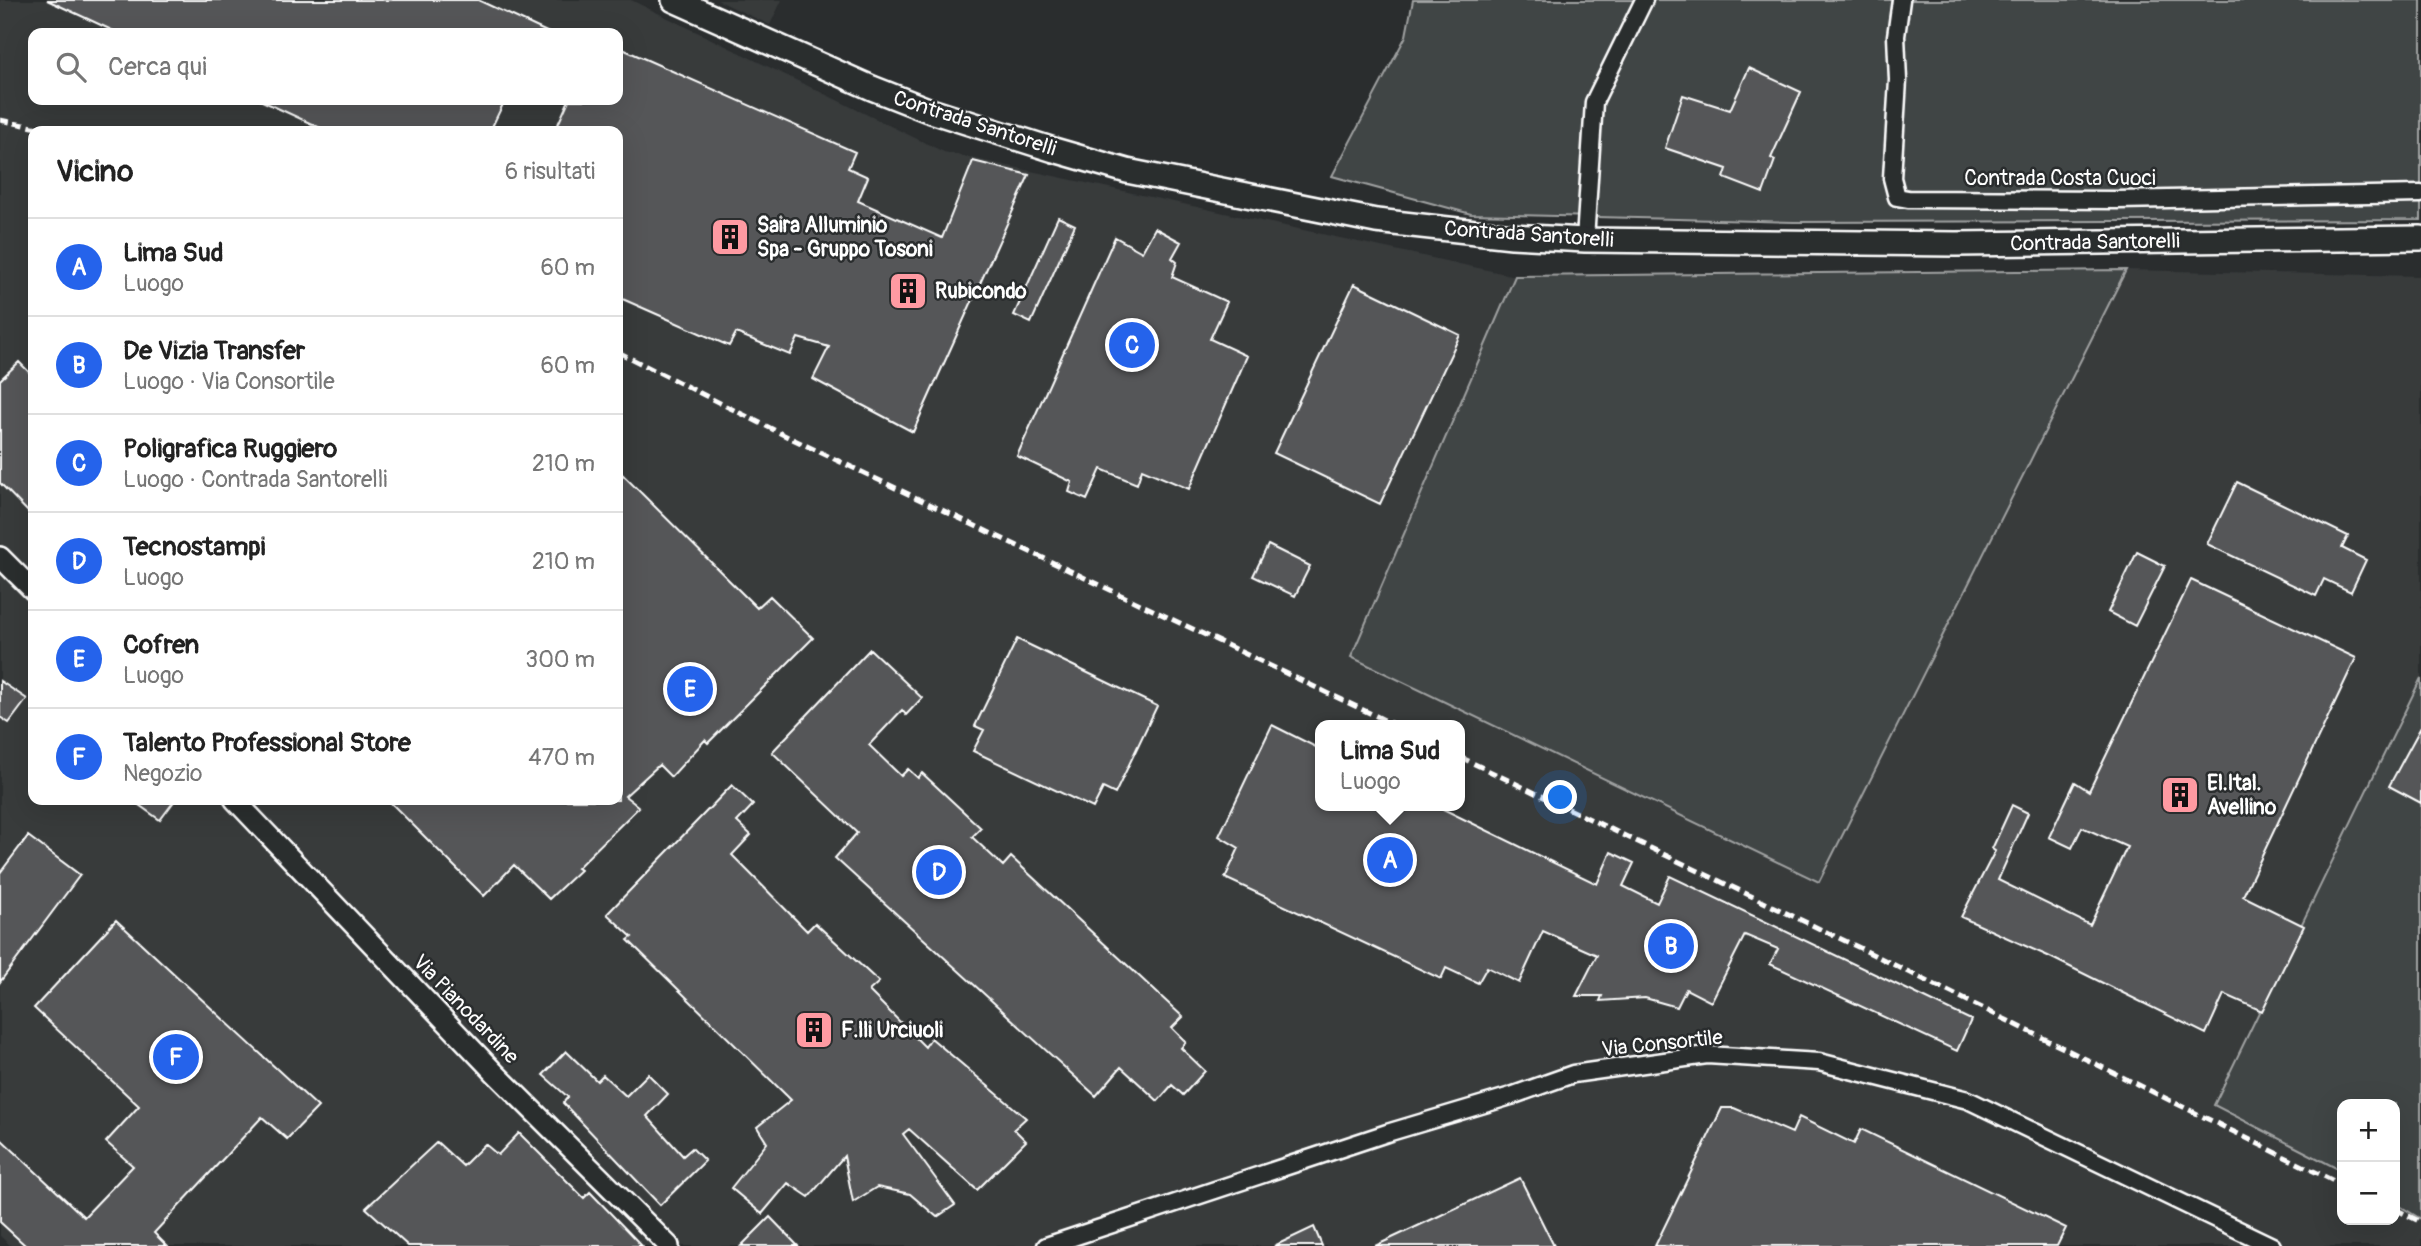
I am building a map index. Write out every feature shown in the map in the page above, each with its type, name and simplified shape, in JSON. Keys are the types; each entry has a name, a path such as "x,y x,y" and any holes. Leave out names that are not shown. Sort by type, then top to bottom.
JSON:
{"main road":[{"name":"Contrada Santorelli","path":"674,0 872,88 929,110 1054,150 1127,171 1376,220 1512,236 1586,240 1956,244 2421,238"}],"street":[{"path":"1586,240 1594,102 1644,0"},
{"name":"Contrada Costa Cuoci","path":"1901,0 1896,36 1898,80 1892,178 1897,197 2118,200 2421,194"},
{"path":"0,557 28,585"},
{"name":"Via Pianodardine","path":"240,805 494,1072 669,1246"},
{"name":"Via Consortile","path":"1046,1246 1573,1074 1707,1055 1819,1062 1968,1100 2272,1246"}],"shaded area":[{"path":"0,0 631,0 944,152 1515,276 1352,657 1820,881 2126,270 2421,276 2421,1246 11,1246 0,1236"},
{"path":"717,0 782,0 770,25"},
{"path":"1413,0 2421,0 2421,220 1794,222 1471,214 1332,176 1406,36"},
{"path":"2126,270 1819,882 1351,657 1515,276"},
{"path":"2421,678 2421,1219 2400,1206 2400,1099 2337,1099 2337,1168 2214,1105"}],"building":[{"path":"47,0 478,0 538,28 107,28"},
{"name":"Saira Alluminio Spa - Gruppo Tosoni","path":"623,49 855,152 848,168 868,177 858,201 942,238 973,161 1029,175 913,432 813,379 829,347 798,338 790,355 736,333 729,346 623,299 623,126 557,126 567,105 623,105"},
{"path":"1749,68 1801,92 1771,158 1775,160 1763,193 1724,178 1727,169 1665,148 1683,95 1730,110"},
{"path":"271,105 503,105 492,126 316,126"},
{"path":"1058,217 1075,225 1031,323 1014,315"},
{"path":"1155,228 1181,242 1172,258 1177,262 1172,277 1227,302 1210,339 1247,356 1189,489 1142,469 1137,484 1101,469 1087,500 1069,492 1072,482 1017,456 1115,237 1142,252"},
{"path":"1354,284 1460,335 1380,504 1274,453"},
{"path":"19,362 28,371 28,512 0,483 0,380"},
{"path":"623,475 757,608 770,596 813,638 708,743 705,740 671,777 659,765 625,796 639,807 549,899 514,865 484,896 393,805 623,805"},
{"path":"2237,482 2348,536 2342,548 2366,560 2351,592 2324,579 2316,596 2207,544"},
{"path":"1268,545 1310,566 1295,596 1253,576"},
{"path":"2137,552 2165,566 2135,626 2108,612"},
{"name":"El.Ital. Avellino","path":"2191,580 2356,658 2243,896 2304,926 2262,1011 2224,994 2206,1034 2048,956 1961,917 1995,851 1992,849 2012,805 2028,813 1998,880 2090,925 2127,847 2082,827 2072,848 2049,837 2075,782 2089,791"},
{"path":"1017,639 1157,706 1115,794 1103,788 1093,808 973,751 984,730 975,726"},
{"path":"870,649 922,698 906,715 902,710 869,745 901,776 908,769 918,778 922,773 981,828 972,837 1003,866 1011,857 1183,1017 1172,1028 1186,1042 1181,1048 1205,1071 1183,1095 1172,1085 1158,1101 1121,1067 1096,1096 835,858 857,833 772,752"},
{"path":"0,681 27,699 9,723 0,717"},
{"path":"1272,725 1315,746 1315,811 1447,811 1597,884 1611,852 1634,863 1623,886 1657,903 1670,876 1971,1020 1957,1051 1770,964 1778,949 1745,935 1711,1002 1686,989 1677,1007 1645,998 1600,1001 1602,996 1576,996 1597,955 1543,931 1519,983 1487,967 1478,983 1446,968 1441,979 1225,878 1239,848 1219,836"},
{"path":"2421,727 2421,803 2389,786"},
{"name":"F.lli Urciuoli","path":"732,785 753,805 737,822 751,835 732,855 807,931 815,923 879,982 869,991 925,1047 931,1038 1026,1118 1014,1129 1026,1141 977,1190 909,1129 903,1134 955,1205 937,1217 910,1194 877,1187 853,1202 844,1156 809,1197 788,1183 762,1214 731,1188 767,1143 757,1127 791,1100 628,940 632,937 607,914"},
{"path":"139,805 171,805 160,820"},
{"path":"28,836 80,875 0,982 0,873"},
{"path":"116,920 318,1107 287,1139 262,1117 154,1233 167,1246 26,1246 0,1222 0,1138 84,1217 133,1166 106,1142 139,1106 34,1008"},
{"path":"566,1051 597,1081 603,1075 626,1096 648,1074 668,1094 647,1116 683,1156 692,1148 705,1161 660,1205 563,1103 568,1097 543,1075"},
{"path":"1722,1108 1734,1108 1792,1133 1799,1117 1854,1144 1861,1129 2066,1228 2057,1246 1655,1246"},
{"path":"519,1133 584,1198 590,1192 642,1246 408,1246 366,1208 437,1142 463,1166 485,1144 498,1155"},
{"path":"1520,1178 1554,1246 1375,1246"},
{"path":"770,1217 798,1246 741,1246"},
{"path":"1314,1227 1322,1246 1274,1246"}],"railway":[{"path":"0,120 28,126"},
{"path":"623,354 786,436 1384,720"},
{"path":"1465,759 1864,950 2337,1183"},
{"path":"2400,1212 2421,1222"}],"place":[{"name":"Saira Alluminio Spa - Gruppo Tosoni","path":"730,237"},
{"name":"Rubicondo","path":"908,291"},
{"name":"Poligrafica Ruggiero","path":"1132,345"},
{"name":"Cofren","path":"690,689"},
{"name":"El.Ital. Avellino","path":"2180,795"},
{"name":"Lima Sud","path":"1390,860"},
{"name":"Tecnostampi","path":"939,872"},
{"name":"De Vizia Transfer","path":"1671,946"},
{"name":"F.lli Urciuoli","path":"814,1030"},
{"name":"Talento Professional Store","path":"176,1057"}]}
